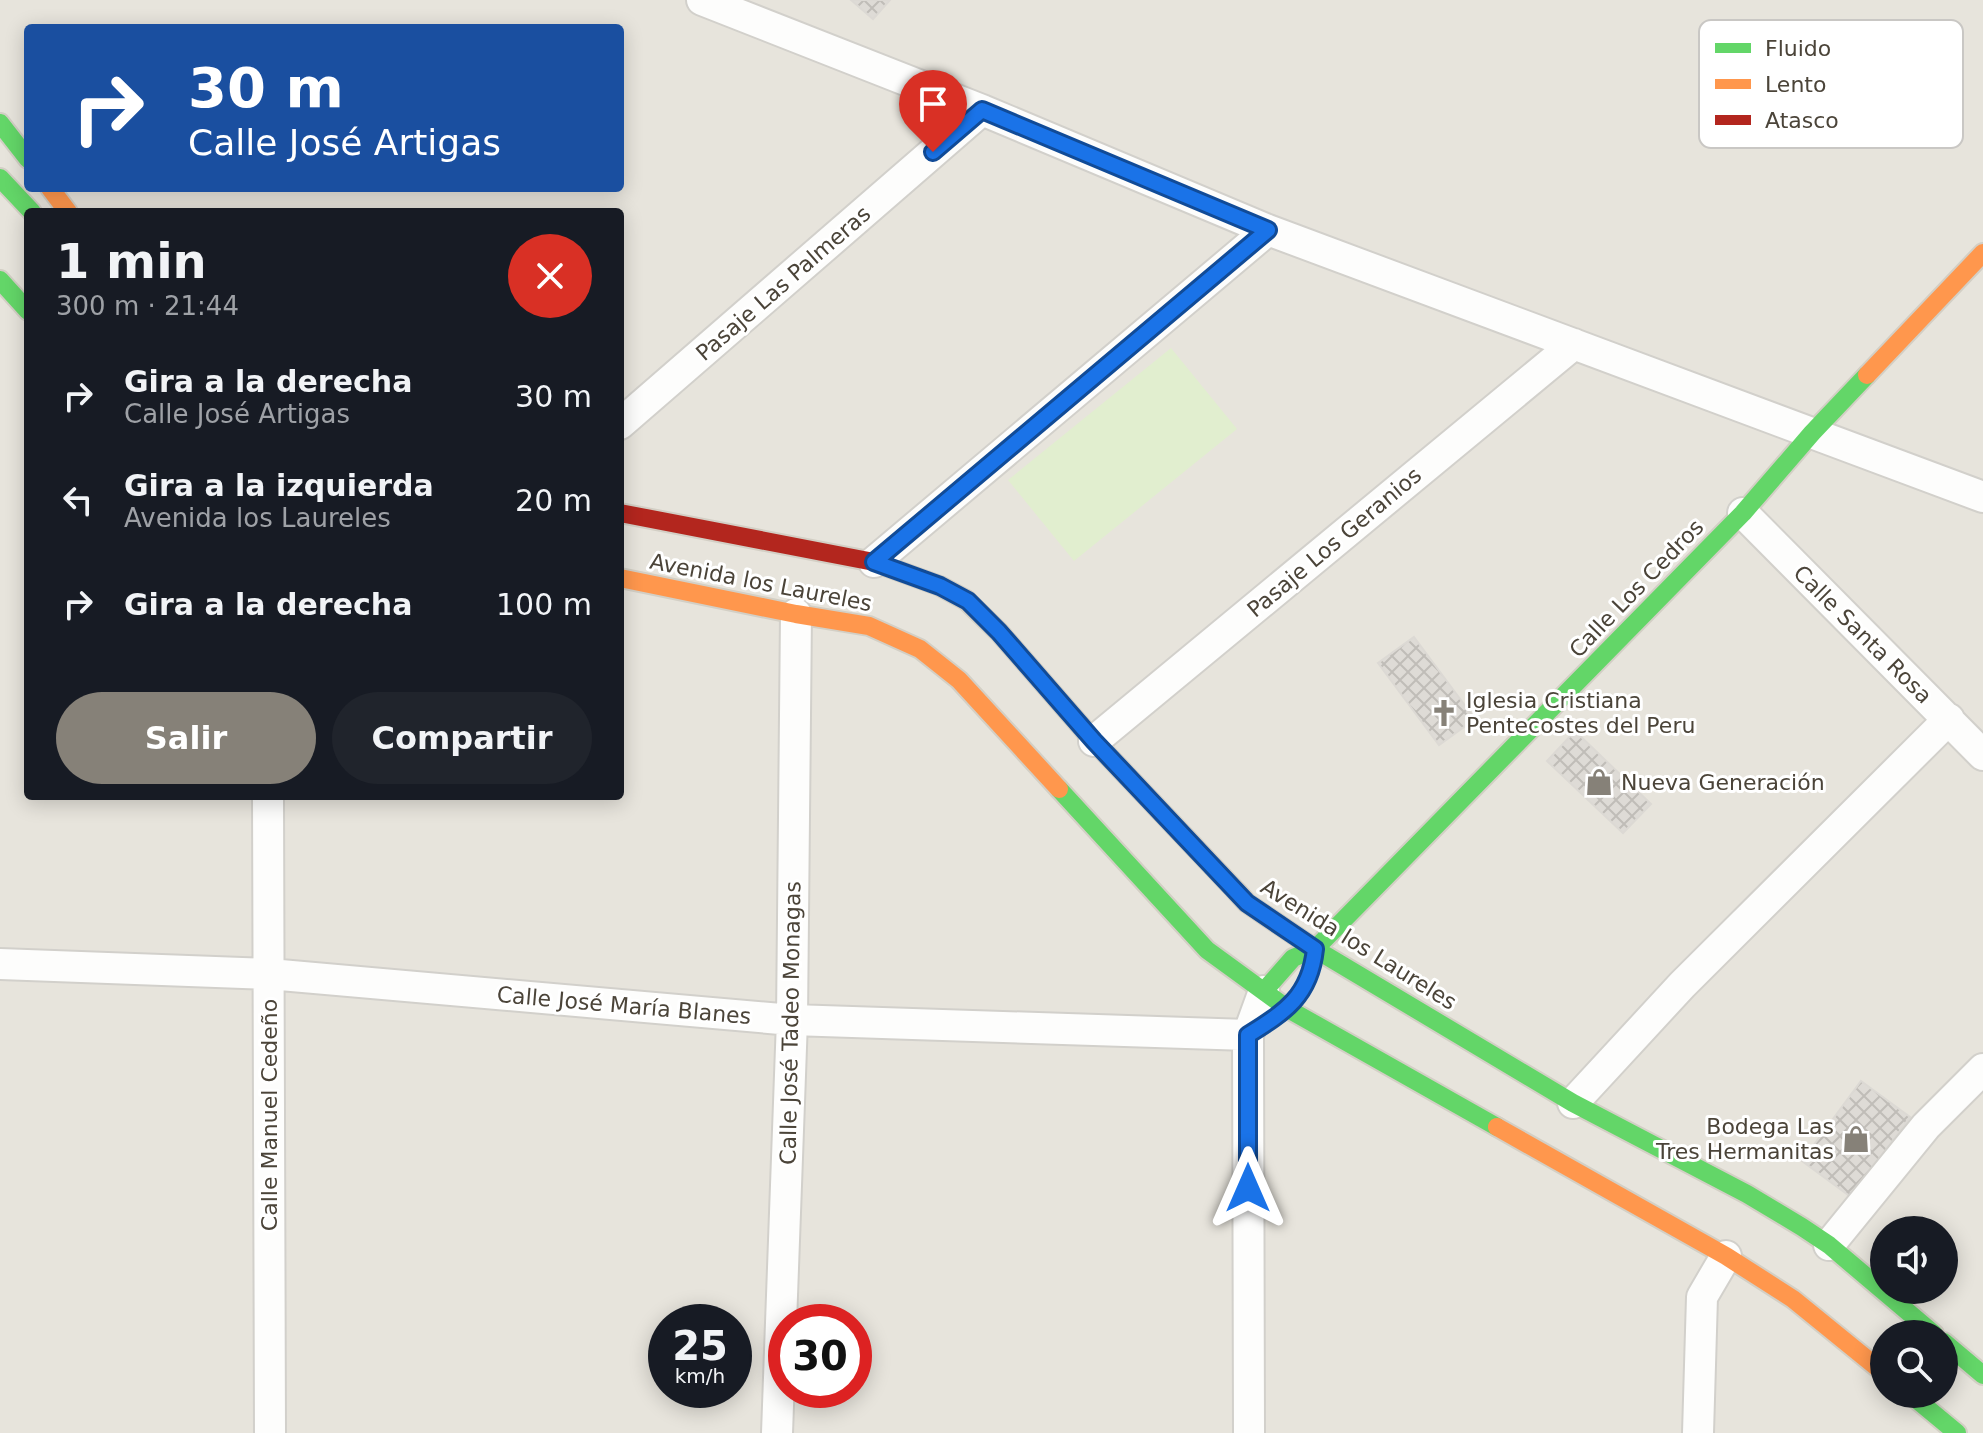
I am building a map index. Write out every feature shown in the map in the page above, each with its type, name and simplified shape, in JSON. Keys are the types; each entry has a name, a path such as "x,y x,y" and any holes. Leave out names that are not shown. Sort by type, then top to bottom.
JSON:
{"main road":[{"path":"0,123 24,154"},
{"path":"0,178 28,208"},
{"name":"Calle Los Cedros","path":"1264,991 1293,958 1315,949 1743,513 1812,433 1983,253"},
{"path":"0,280 24,307"},
{"name":"Avenida los Laureles","path":"624,514 874,562 940,586 968,601 1094,741 1247,903 1315,949 1573,1103 1747,1194 1829,1245 1917,1320"},
{"name":"Avenida los Laureles","path":"624,579 869,626 920,649 950,672 1207,950 1264,991 1292,1003 1726,1256 1793,1299 1870,1362"},
{"path":"1313,970 1315,949"},
{"path":"1958,1354 1983,1375"},
{"path":"1927,1408 1957,1433"}],"street":[{"path":"702,0 982,110 1268,230 1983,497"},
{"name":"Pasaje Las Palmeras","path":"624,421 982,110"},
{"path":"874,562 1268,230"},
{"name":"Pasaje Los Geranios","path":"1094,741 1574,344"},
{"name":"Calle Santa Rosa","path":"1743,513 1983,755"},
{"name":"Calle José Tadeo Monagas","path":"777,1433 792,1020 796,614"},
{"path":"1573,1103 1682,985 1949,719"},
{"name":"Calle Manuel Cedeño","path":"268,800 270,1433"},
{"name":"Calle José María Blanes","path":"0,964 269,974 792,1020 1248,1035"},
{"path":"1249,1433 1248,1035 1264,991"},
{"path":"1248,1035 1292,1003"},
{"path":"1829,1245 1926,1126 1983,1069"},
{"path":"1698,1433 1702,1297 1726,1256"}],"shaded area":[{"path":"0,0 1983,0 1983,1433 0,1433"}],"green space":[{"path":"1171,348 1237,429 1074,561 1008,480"}],"building":[{"path":"851,0 890,0 873,19"},
{"path":"1414,637 1475,719 1439,745 1378,663"},
{"name":"Nueva Generación","path":"1575,731 1651,804 1623,833 1547,761"},
{"name":"Bodega Las Tres Hermanitas","path":"1861,1081 1910,1117 1851,1197 1802,1161"}],"traffic: fast":[{"path":"0,123 24,154"},
{"path":"0,178 28,208"},
{"path":"0,280 24,307"},
{"path":"1264,991 1293,958 1315,949 1743,513 1867,375"},
{"path":"1059,789 1207,950 1288,1009 1497,1127"},
{"path":"1237,892 1247,903 1315,949 1573,1103 1747,1194 1802,1227 1829,1245 1917,1320"},
{"path":"1958,1354 1983,1375"},
{"path":"1927,1408 1957,1433"}],"traffic: slow":[{"path":"53,192 65,208"},
{"path":"1867,375 1983,253"},
{"path":"624,579 869,626 920,649 959,680 1059,789"},
{"path":"966,600 999,632 1094,741 1237,892"},
{"path":"1497,1127 1726,1256 1793,1299 1870,1362"}],"traffic: jam":[{"path":"624,514 874,562 940,586 966,600"}],"place":[{"name":"Iglesia Cristiana Pentecostes del Peru","path":"1444,713"},
{"name":"Nueva Generación","path":"1599,782"},
{"name":"Bodega Las Tres Hermanitas","path":"1856,1139"}],"route":[{"path":"933,152 982,110 1268,230 874,562 940,586 968,601 1094,741 1247,903 1315,949 1313,970 1288,1009 1248,1035 1248,1188"}]}
